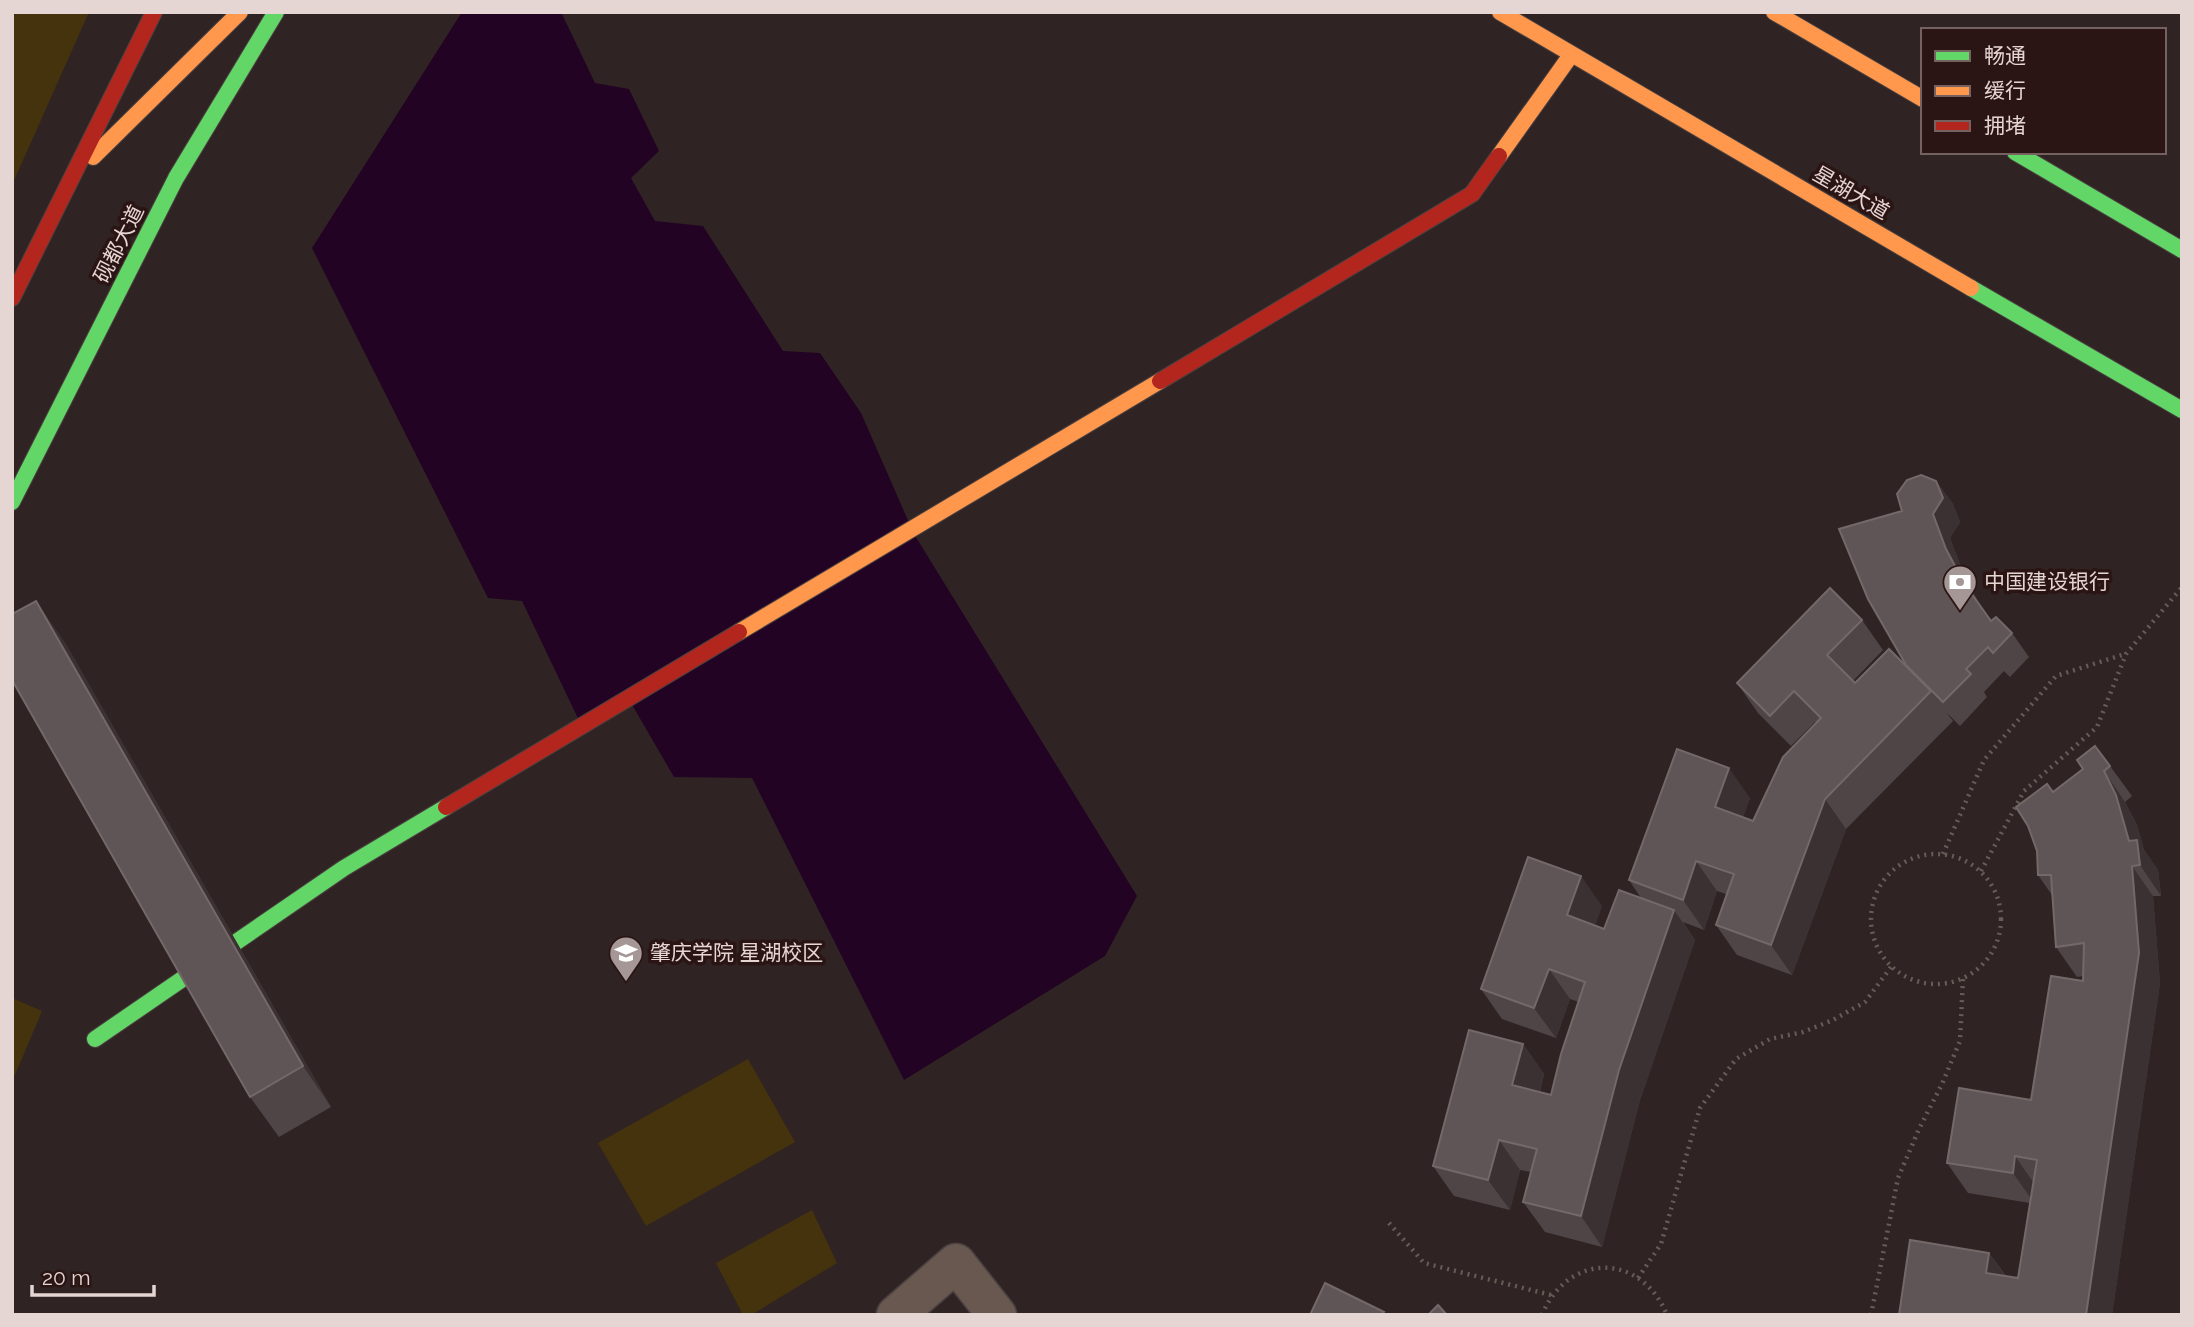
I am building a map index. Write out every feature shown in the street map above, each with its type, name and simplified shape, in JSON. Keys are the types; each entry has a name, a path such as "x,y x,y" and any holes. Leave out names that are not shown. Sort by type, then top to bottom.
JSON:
{"street":[{"path":"12,298 154,12"},
{"path":"69,180 240,12"},
{"name":"砚都大道","path":"12,502 176,178 276,12"},
{"name":"星湖大道","path":"1500,12 2182,410"},
{"path":"1774,12 1921,98"},
{"path":"95,1039 344,869 1472,194 1571,55"},
{"path":"2018,154 2182,250"},
{"path":"896,1315 956,1263 997,1315"}],"path":[{"path":"1981,871 2024,791 2097,727 2126,654 2182,587"},
{"path":"1943,854 1984,760 2056,676 2126,654"},
{"path":"1943,854 1963,859 1981,871 1994,888 2001,909 2001,930 1994,950 1981,968 1963,979 1945,985 1926,984 1907,978 1891,967 1878,950 1872,931 1872,911 1877,891 1888,875 1904,862 1923,855 1943,854"},
{"path":"1638,1278 1661,1244 1700,1108 1736,1059 1770,1039 1803,1032 1833,1020 1865,1002 1891,967"},
{"path":"1871,1315 1898,1178 1960,1041 1963,979"},
{"path":"1389,1223 1423,1263 1551,1295"},
{"path":"1542,1315 1551,1295 1566,1280 1586,1270 1606,1267 1628,1272 1646,1282 1660,1299 1667,1315"}],"shaded area":[{"path":"17,12 89,12 12,185 12,19"},
{"path":"462,12 561,12 595,83 629,89 659,151 631,178 655,221 703,226 783,351 820,353 861,413 914,534 1137,896 1105,956 904,1080 752,778 674,777 631,703 584,731 522,601 488,598 312,248"},
{"path":"12,998 42,1011 12,1082"},
{"path":"748,1059 795,1142 646,1226 598,1143"},
{"path":"812,1210 837,1263 751,1315 743,1315 716,1263"}],"building":[{"path":"1921,475 1936,481 1943,498 1933,514 1946,549 1964,583 1991,621 1996,617 2012,633 1993,653 1988,647 1966,669 1971,674 1943,702 1906,665 1868,599 1839,529 1902,511 1897,494 1907,480"},
{"path":"1830,588 1862,620 1827,655 1855,683 1889,649 1931,691 1825,799 1771,945 1716,925 1734,874 1696,861 1683,900 1629,880 1677,749 1729,768 1715,807 1753,821 1783,757 1821,718 1794,691 1770,716 1737,683"},
{"path":"36,601 303,1066 250,1097 12,680 12,614"},
{"path":"2095,746 2110,766 2104,771 2116,795 2129,841 2137,840 2140,865 2132,866 2139,953 2086,1315 1899,1315 1910,1240 1989,1253 1986,1273 2018,1278 2037,1160 2015,1156 2013,1173 1947,1163 1959,1088 2031,1100 2051,976 2083,981 2084,943 2056,947 2051,875 2038,875 2037,851 2028,826 2016,807 2047,784 2053,792 2083,769 2077,760"},
{"path":"1528,857 1581,876 1567,915 1604,929 1619,890 1674,910 1619,1070 1581,1216 1523,1202 1537,1149 1499,1140 1488,1180 1433,1166 1469,1030 1523,1044 1512,1085 1551,1095 1561,1054 1585,982 1549,969 1534,1008 1481,989"},
{"path":"1325,1283 1384,1312 1382,1315 1310,1315"},
{"path":"1438,1305 1447,1315 1428,1315"}],"traffic: fast":[{"path":"12,502 176,178 276,12"},
{"path":"2018,154 2182,250"},
{"path":"1971,288 2182,410"},
{"path":"95,1039 344,868 446,807"}],"traffic: slow":[{"path":"93,157 240,12"},
{"path":"1500,12 1971,288"},
{"path":"1774,12 1921,98"},
{"path":"1499,156 1571,55"},
{"path":"739,632 1160,381"}],"traffic: jam":[{"path":"12,298 154,12"},
{"path":"1160,381 1472,194 1499,156"},
{"path":"446,807 739,632"}],"place":[{"name":"中国建设银行","path":"1960,612"},
{"name":"肇庆学院 星湖校区","path":"626,983"}]}
